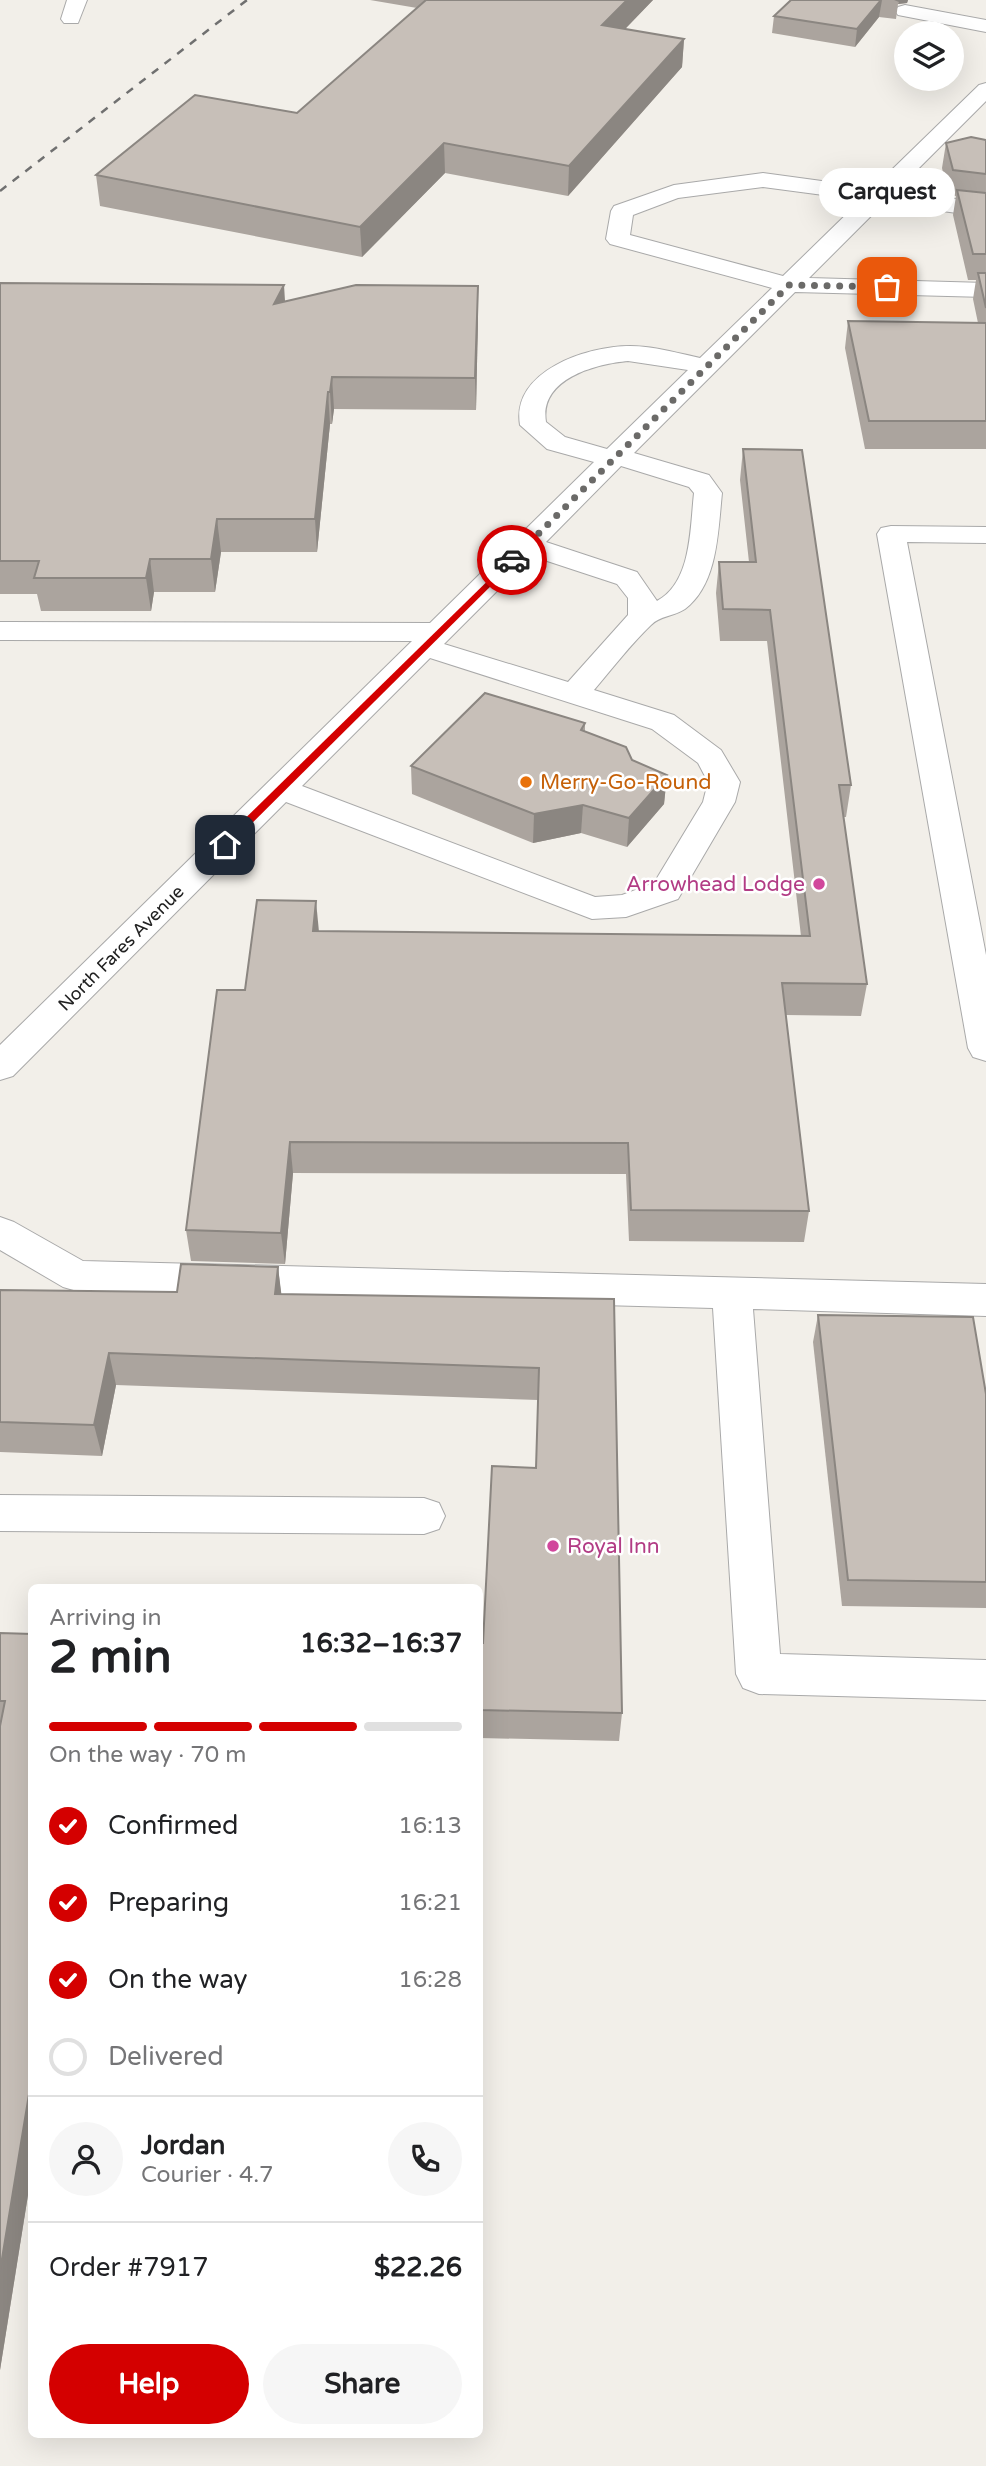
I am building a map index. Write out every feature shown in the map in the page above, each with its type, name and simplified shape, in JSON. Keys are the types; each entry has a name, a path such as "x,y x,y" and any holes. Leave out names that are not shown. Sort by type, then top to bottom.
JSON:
{"street":[{"path":"905,11 986,26"},
{"name":"North Fares Avenue","path":"0,1067 880,194 941,147 980,100"},
{"path":"983,205 763,180 674,192 622,211 618,239 789,285 986,290"},
{"path":"573,694 643,616 676,603 689,590 701,549 708,494 699,481 556,443 533,425 532,404 551,380 572,365 616,355 639,354 706,367"},
{"path":"986,535 891,534 980,986 986,1048"},
{"path":"526,545 627,578 642,597 643,616"},
{"path":"0,631 431,640 573,694 663,722 709,757 724,782 719,802 666,891 626,906 592,908 281,789"},
{"path":"0,1233 78,1276 986,1300"},
{"path":"732,1295 759,1674 986,1680"},
{"path":"0,1513 424,1516"}],"building":[{"path":"426,0 627,0 602,25 684,39 569,166 444,143 360,227 96,175 195,95 297,113"},
{"path":"791,0 881,0 857,29 774,16"},
{"path":"971,137 986,140 986,174 953,170 946,143"},
{"path":"957,190 986,193 986,254 973,254"},
{"path":"978,273 986,273 986,308"},
{"path":"0,283 284,285 274,304 356,285 478,286 475,378 332,377 328,392 315,519 217,519 211,559 150,559 146,578 34,578 39,561 0,561"},
{"path":"848,321 986,323 986,421 869,421"},
{"path":"743,449 802,450 851,785 839,785 867,984 782,983 809,1211 631,1210 628,1143 290,1142 281,1233 186,1230 217,990 245,990 257,900 316,901 313,931 810,936 770,610 723,609 719,562 756,562"},
{"name":"Merry-Go-Round","path":"485,693 585,723 581,730 626,747 632,760 667,775 629,818 583,805 534,814 411,766"},
{"name":"Royal Inn","path":"181,1264 278,1267 275,1294 614,1299 622,1713 483,1710 483,1643 492,1466 536,1468 539,1368 109,1353 94,1425 0,1422 0,1290 177,1292"},
{"path":"818,1315 973,1317 986,1394 986,1582 848,1580"},
{"path":"0,1633 28,1634 28,2100 0,2271 0,1726 5,1701 0,1701"}],"railway":[{"path":"0,191 247,0"}],"way so far":[{"path":"512,560 789,285 887,287"}],"place":[{"name":"Carquest","path":"887,287"},
{"name":"Merry-Go-Round","path":"526,782"},
{"name":"Arrowhead Lodge","path":"819,884"},
{"name":"Royal Inn","path":"553,1546"}],"route":[{"path":"225,845 512,560"}]}
